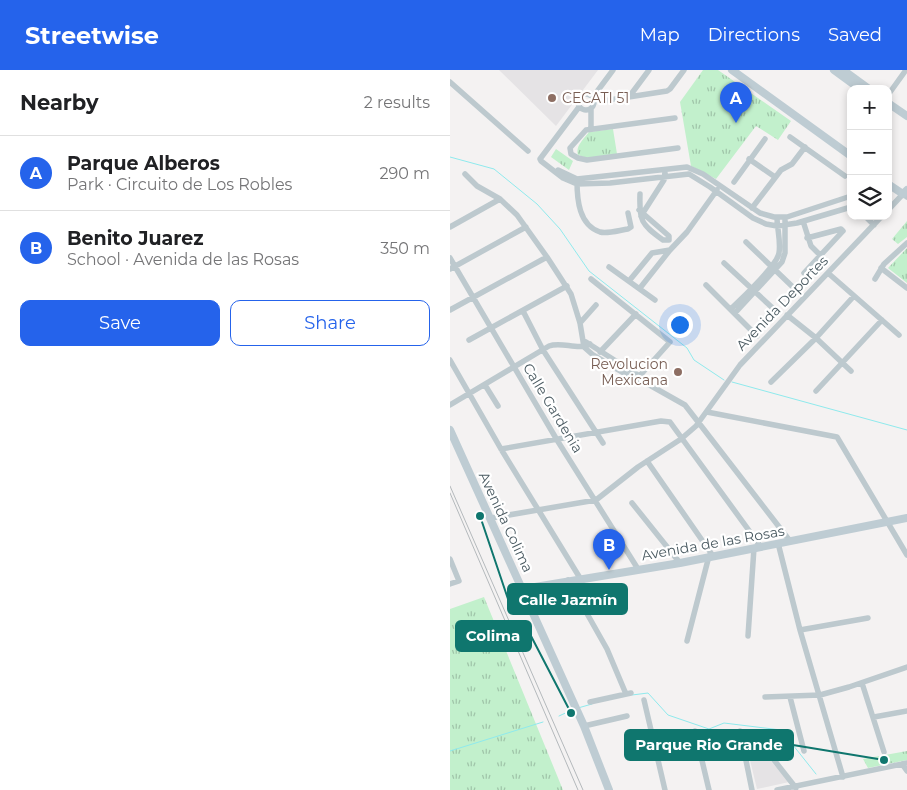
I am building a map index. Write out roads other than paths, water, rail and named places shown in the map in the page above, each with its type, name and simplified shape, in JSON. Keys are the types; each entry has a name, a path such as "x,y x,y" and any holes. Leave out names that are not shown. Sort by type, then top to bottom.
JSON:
{"street":[{"path":"591,129 593,97 614,70"},
{"path":"629,97 649,70"},
{"path":"603,101 670,89 684,70"},
{"path":"732,70 847,151"},
{"path":"834,70 855,85"},
{"path":"843,70 864,85"},
{"path":"892,89 906,70"},
{"path":"450,82 528,151"},
{"path":"593,97 588,94 581,96 578,101 579,106 541,157 577,181 610,182 689,174 760,213 777,217 785,217 847,198"},
{"path":"579,106 583,110 591,109"},
{"path":"892,106 907,116"},
{"path":"892,112 907,122"},
{"path":"674,118 586,130 570,148 571,154 587,160 678,148"},
{"path":"790,137 845,176"},
{"path":"734,182 765,139"},
{"path":"752,208 775,177 784,167 792,164 805,148"},
{"path":"749,160 775,177"},
{"path":"577,181 664,168 687,167 703,174 753,218 766,224 777,226 803,222 847,206"},
{"path":"641,214 664,180 664,168"},
{"path":"465,174 477,186 500,199 526,226 567,286 580,323 582,340 638,378 685,405 790,541"},
{"path":"577,181 582,218 599,232 628,230 631,227 628,212"},
{"path":"892,186 906,194 892,206"},
{"path":"640,288 687,232 718,189"},
{"path":"640,194 641,214 651,232 663,240 669,240 669,236 641,214"},
{"path":"450,227 500,199"},
{"path":"773,268 779,253 777,217"},
{"path":"733,311 773,268 782,262 785,253 785,217"},
{"path":"869,220 874,225"},
{"name":"Avenida Deportes","path":"596,500 681,439 698,423 735,371 878,220"},
{"path":"803,222 811,246 820,254"},
{"path":"452,267 526,226"},
{"path":"804,272 843,230 807,238"},
{"path":"746,242 797,292"},
{"path":"875,279 881,268 907,243"},
{"path":"629,281 652,253 670,250"},
{"path":"450,310 547,257"},
{"name":"Calle Gardenia","path":"450,258 452,267 474,297 556,440 596,500 638,569"},
{"path":"724,263 778,313"},
{"path":"609,267 655,300"},
{"path":"881,268 907,288"},
{"path":"828,273 900,335"},
{"path":"591,279 670,342 638,378"},
{"path":"706,285 758,336"},
{"path":"470,340 567,286"},
{"path":"771,382 816,338 854,296"},
{"path":"580,323 596,305"},
{"path":"523,311 543,350 603,443"},
{"path":"600,352 636,314"},
{"path":"787,315 816,338 851,371"},
{"path":"816,392 842,361 882,320"},
{"path":"450,405 553,344 587,345"},
{"path":"587,345 590,353 638,378"},
{"path":"450,360 501,449 580,578"},
{"path":"485,385 498,406"},
{"path":"707,412 837,437 907,555"},
{"path":"501,449 661,421 672,424 758,548 748,636"},
{"name":"Avenida Colima","path":"450,430 584,726 609,790"},
{"path":"648,461 711,556 686,641"},
{"path":"491,518 596,500"},
{"path":"632,503 680,563"},
{"name":"Avenida de las Rosas","path":"523,588 680,563 907,518"},
{"path":"778,543 800,630 843,777"},
{"path":"450,559 459,580 450,584"},
{"path":"568,580 607,649 628,693 590,702"},
{"path":"800,630 868,618"},
{"path":"765,696 820,695 907,667"},
{"path":"862,682 884,752"},
{"path":"790,696 804,751"},
{"path":"644,700 665,790"},
{"path":"874,717 907,711"},
{"path":"584,726 627,716"},
{"path":"695,731 709,790"},
{"path":"740,731 752,790"},
{"path":"774,760 796,788"},
{"path":"777,790 796,788 905,764 907,771"}],"waterway":[{"path":"450,157 494,169 537,204 560,229 589,271 687,348 694,360 724,380"},
{"path":"732,382 907,430"},
{"path":"632,695 648,693 668,715 709,729 724,723 781,730 816,774"},
{"path":"578,708 592,704"},
{"path":"559,716 572,710"},
{"path":"450,751 543,722"}],"tram line":[{"path":"450,493 578,790"}],"railway":[{"path":"450,486 583,790"}],"place":[{"name":"CECATI 51","path":"552,98"},
{"name":"Parque Alberos","path":"736,123"},
{"name":"Revolucion Mexicana","path":"678,372"},
{"name":"Calle Jazmín","path":"480,516"},
{"name":"Benito Juarez","path":"609,570"},
{"name":"Colima","path":"571,713"},
{"name":"Parque Rio Grande","path":"884,760"}]}
